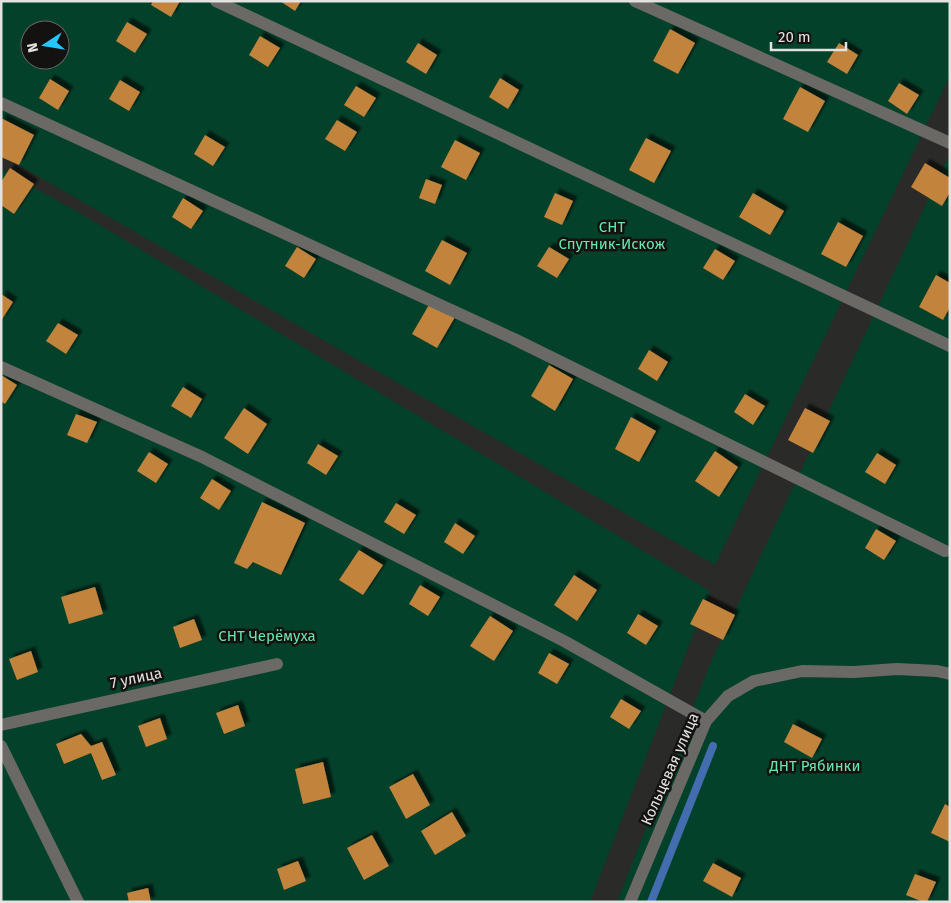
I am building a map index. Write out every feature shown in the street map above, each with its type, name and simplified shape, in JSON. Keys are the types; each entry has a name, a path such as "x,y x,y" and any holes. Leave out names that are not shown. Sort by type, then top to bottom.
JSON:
{"street":[{"path":"216,1 950,346"},
{"path":"636,1 950,143"},
{"path":"1,103 514,339 945,551"},
{"path":"1,366 202,457 564,641 706,721"},
{"name":"7 улица","path":"1,725 277,664"},
{"name":"Кольцевая улица","path":"630,902 706,721 728,696 754,681 802,671 854,672 897,669 937,671 950,674"},
{"path":"1,746 78,902"}],"green space":[{"name":"СНТ Спутник-Искож","path":"1,1 950,1 950,76 715,565 1,155"},
{"name":"ДНТ Рябинки","path":"950,153 950,902 617,902 710,664"},
{"name":"СНТ Черёмуха","path":"1,169 83,215 710,591 590,902 1,902"}],"building":[{"path":"153,1 180,1 171,17 151,5"},
{"path":"280,1 301,1 295,11"},
{"path":"127,22 147,34 135,53 116,41"},
{"path":"670,29 695,43 678,74 653,61"},
{"path":"260,36 280,48 268,67 249,55"},
{"path":"418,43 437,55 426,74 406,62"},
{"path":"839,43 858,55 847,74 827,62"},
{"path":"500,78 519,90 508,109 489,97"},
{"path":"50,79 69,91 58,110 39,98"},
{"path":"120,80 140,92 129,111 109,99"},
{"path":"899,83 919,95 907,114 888,101"},
{"path":"356,86 376,98 364,117 344,105"},
{"path":"800,87 825,101 808,132 783,119"},
{"path":"1,118 34,135 19,165 1,157"},
{"path":"337,120 357,132 345,151 325,139"},
{"path":"205,135 225,147 213,166 194,154"},
{"path":"646,138 671,151 654,183 629,170"},
{"path":"455,140 480,153 466,180 441,167"},
{"path":"925,163 950,178 950,192 942,206 911,187"},
{"path":"10,168 34,184 14,214 1,205 1,182"},
{"path":"426,179 442,185 435,204 419,198"},
{"path":"555,193 573,201 562,225 544,217"},
{"path":"753,193 784,211 770,235 739,217"},
{"path":"183,198 203,211 191,229 172,217"},
{"path":"838,222 863,236 846,267 821,254"},
{"path":"442,240 467,253 450,285 425,271"},
{"path":"297,247 316,259 304,278 285,266"},
{"path":"549,247 569,259 557,278 537,266"},
{"path":"715,249 735,261 723,280 703,268"},
{"path":"936,275 950,283 950,307 943,320 919,307"},
{"path":"1,294 13,302 1,321"},
{"path":"430,303 455,317 437,348 412,334"},
{"path":"58,323 78,335 66,354 46,341"},
{"path":"649,350 668,362 657,381 638,369"},
{"path":"549,365 573,379 555,411 531,396"},
{"path":"1,375 17,385 5,404 1,401"},
{"path":"183,387 202,399 191,418 171,406"},
{"path":"745,394 765,406 753,425 734,412"},
{"path":"244,408 267,424 248,454 224,438"},
{"path":"805,408 830,421 813,453 788,440"},
{"path":"76,414 97,422 87,443 67,435"},
{"path":"631,417 656,431 639,462 615,449"},
{"path":"318,444 338,456 326,475 307,463"},
{"path":"715,451 738,467 719,497 695,481"},
{"path":"149,452 168,464 156,483 137,471"},
{"path":"877,453 896,465 885,484 865,472"},
{"path":"212,479 231,491 219,510 200,498"},
{"path":"262,502 305,523 281,575 253,562 247,569 234,563"},
{"path":"396,503 416,515 404,534 384,522"},
{"path":"455,523 475,536 463,554 444,542"},
{"path":"876,529 896,541 884,560 865,548"},
{"path":"359,550 383,565 363,595 339,580"},
{"path":"574,575 597,590 577,621 554,605"},
{"path":"420,585 440,597 428,616 409,604"},
{"path":"95,587 103,614 69,624 61,597"},
{"path":"703,599 735,615 723,640 690,624"},
{"path":"638,614 658,626 646,645 627,633"},
{"path":"490,616 513,631 494,661 470,646"},
{"path":"194,619 202,640 180,648 173,627"},
{"path":"31,651 38,672 17,680 9,659"},
{"path":"549,653 569,664 557,684 538,673"},
{"path":"621,699 641,711 629,729 610,717"},
{"path":"238,705 245,726 224,734 216,713"},
{"path":"160,718 167,739 146,747 138,726"},
{"path":"793,724 822,739 812,758 784,742"},
{"path":"81,734 91,746 102,742 116,775 102,780 91,753 64,764 56,744"},
{"path":"323,762 331,797 303,804 295,769"},
{"path":"413,774 430,805 406,819 389,787"},
{"path":"945,804 950,807 950,842 931,833"},
{"path":"452,812 466,836 435,855 421,831"},
{"path":"372,835 389,866 364,880 347,848"},
{"path":"298,861 306,881 284,890 277,869"},
{"path":"713,863 741,878 732,897 703,881"},
{"path":"915,874 936,882 927,902 906,895"},
{"path":"148,888 151,902 129,902 127,893"}],"waterway":[{"path":"651,902 713,746"}]}
